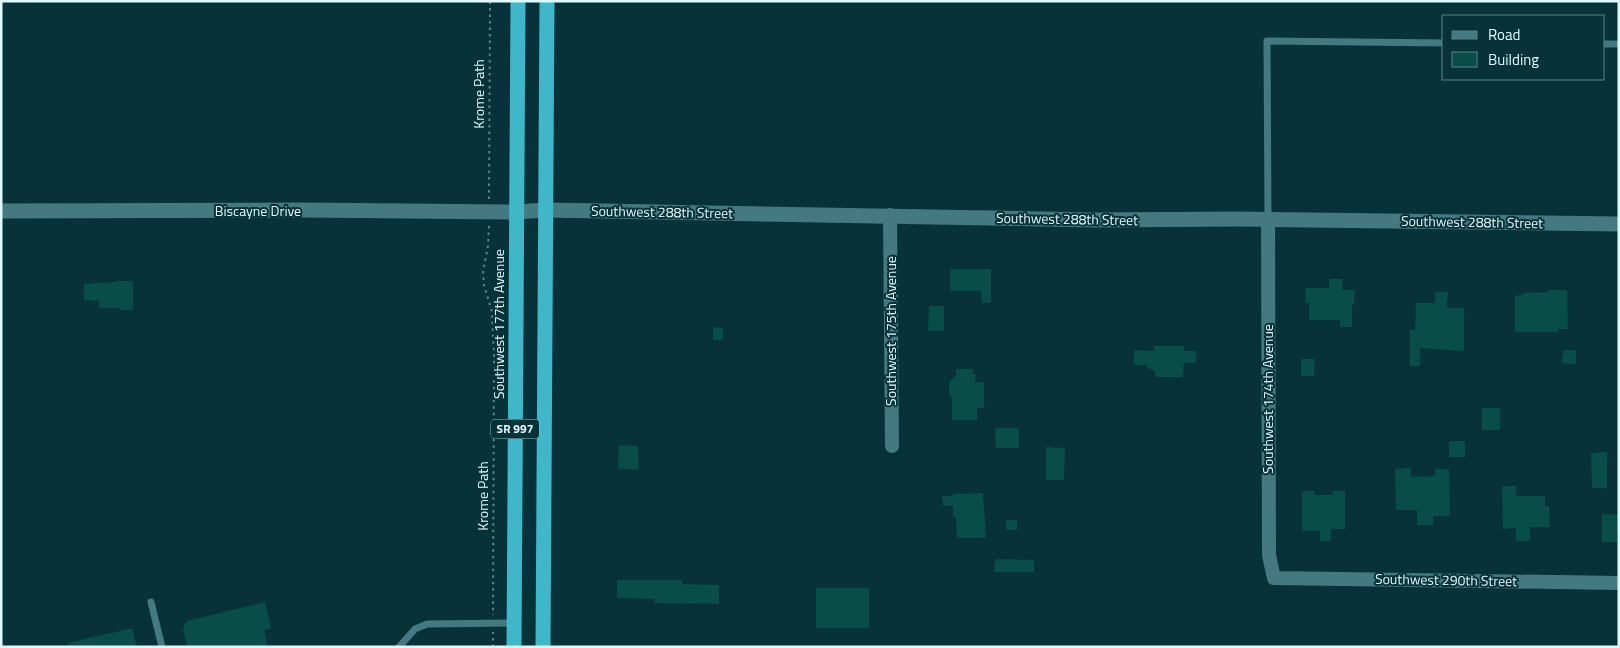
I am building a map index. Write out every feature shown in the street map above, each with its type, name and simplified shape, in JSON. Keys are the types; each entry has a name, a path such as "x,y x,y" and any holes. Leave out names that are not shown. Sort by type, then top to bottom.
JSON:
{"highway":[{"name":"Southwest 177th Avenue","path":"514,647 518,1"},
{"name":"SR 997","path":"543,647 547,1"}],"street":[{"name":"Southwest 288th Street","path":"516,212 546,210 1094,220 1619,224"},
{"name":"Biscayne Drive","path":"1,211 516,212"},
{"name":"Southwest 175th Avenue","path":"890,215 892,446"},
{"name":"Southwest 174th Avenue","path":"1268,220 1269,555 1274,578"},
{"name":"Southwest 290th Street","path":"1274,578 1619,582"}],"lane":[{"path":"1268,220 1267,41 1442,43"},
{"path":"1605,44 1619,44"},
{"path":"151,602 162,647"},
{"path":"399,647 415,629 428,624 514,623"}],"path":[{"name":"Krome Path","path":"489,187 490,1"},
{"name":"Krome Path","path":"489,227 488,246 483,272 484,285 492,312 494,356 492,616"},
{"path":"493,631 493,647"}],"building":[{"path":"950,269 991,269 991,303 982,303 981,291 950,291"},
{"path":"1329,279 1342,279 1342,290 1355,290 1354,304 1352,304 1352,327 1340,327 1340,320 1309,320 1309,303 1305,303 1306,288 1329,288"},
{"path":"133,281 133,310 99,308 99,301 84,300 84,284"},
{"path":"1549,290 1567,290 1568,329 1558,329 1558,332 1515,332 1515,296 1523,295 1523,293 1549,292"},
{"path":"1435,292 1448,292 1447,308 1464,308 1464,351 1420,348 1420,366 1410,366 1410,330 1415,330 1416,303 1435,303"},
{"path":"929,306 944,306 944,331 928,331"},
{"path":"713,327 723,328 723,340 713,340"},
{"path":"1154,346 1184,346 1184,351 1196,351 1196,363 1184,363 1183,377 1155,377 1155,371 1147,368 1147,365 1134,365 1134,350 1154,351"},
{"path":"1563,350 1576,350 1576,364 1562,363"},
{"path":"1301,359 1315,359 1314,376 1301,376"},
{"path":"956,369 973,369 973,374 976,374 975,382 984,382 984,408 977,408 977,420 952,420 952,397 949,396 949,383 956,375"},
{"path":"1482,408 1500,408 1500,430 1482,430"},
{"path":"995,428 1019,428 1019,448 996,448"},
{"path":"1449,441 1465,441 1465,457 1449,457"},
{"path":"619,445 638,446 638,470 618,469"},
{"path":"1046,447 1065,448 1064,480 1046,480"},
{"path":"1607,452 1607,488 1592,488 1591,453"},
{"path":"1411,468 1411,477 1435,476 1435,469 1449,469 1450,516 1433,516 1433,525 1417,525 1417,510 1396,510 1395,469"},
{"path":"1502,486 1516,486 1516,496 1545,496 1545,506 1549,506 1550,527 1530,527 1530,541 1516,541 1516,528 1503,529"},
{"path":"1302,491 1314,491 1314,495 1333,495 1333,491 1345,491 1345,529 1331,529 1331,541 1320,541 1320,531 1302,531"},
{"path":"983,493 986,538 957,538 956,517 953,517 953,506 943,506 942,496"},
{"path":"1602,514 1619,515 1617,542 1602,542"},
{"path":"1006,520 1017,520 1017,530 1006,530"},
{"path":"995,559 1034,560 1034,572 994,572"},
{"path":"617,580 682,580 682,584 719,585 719,604 654,603 654,599 617,598"},
{"path":"816,588 869,588 869,628 816,628"},
{"path":"265,602 271,628 264,630 268,647 187,647 183,629 187,621"},
{"path":"132,628 137,647 69,647 68,643"}]}
